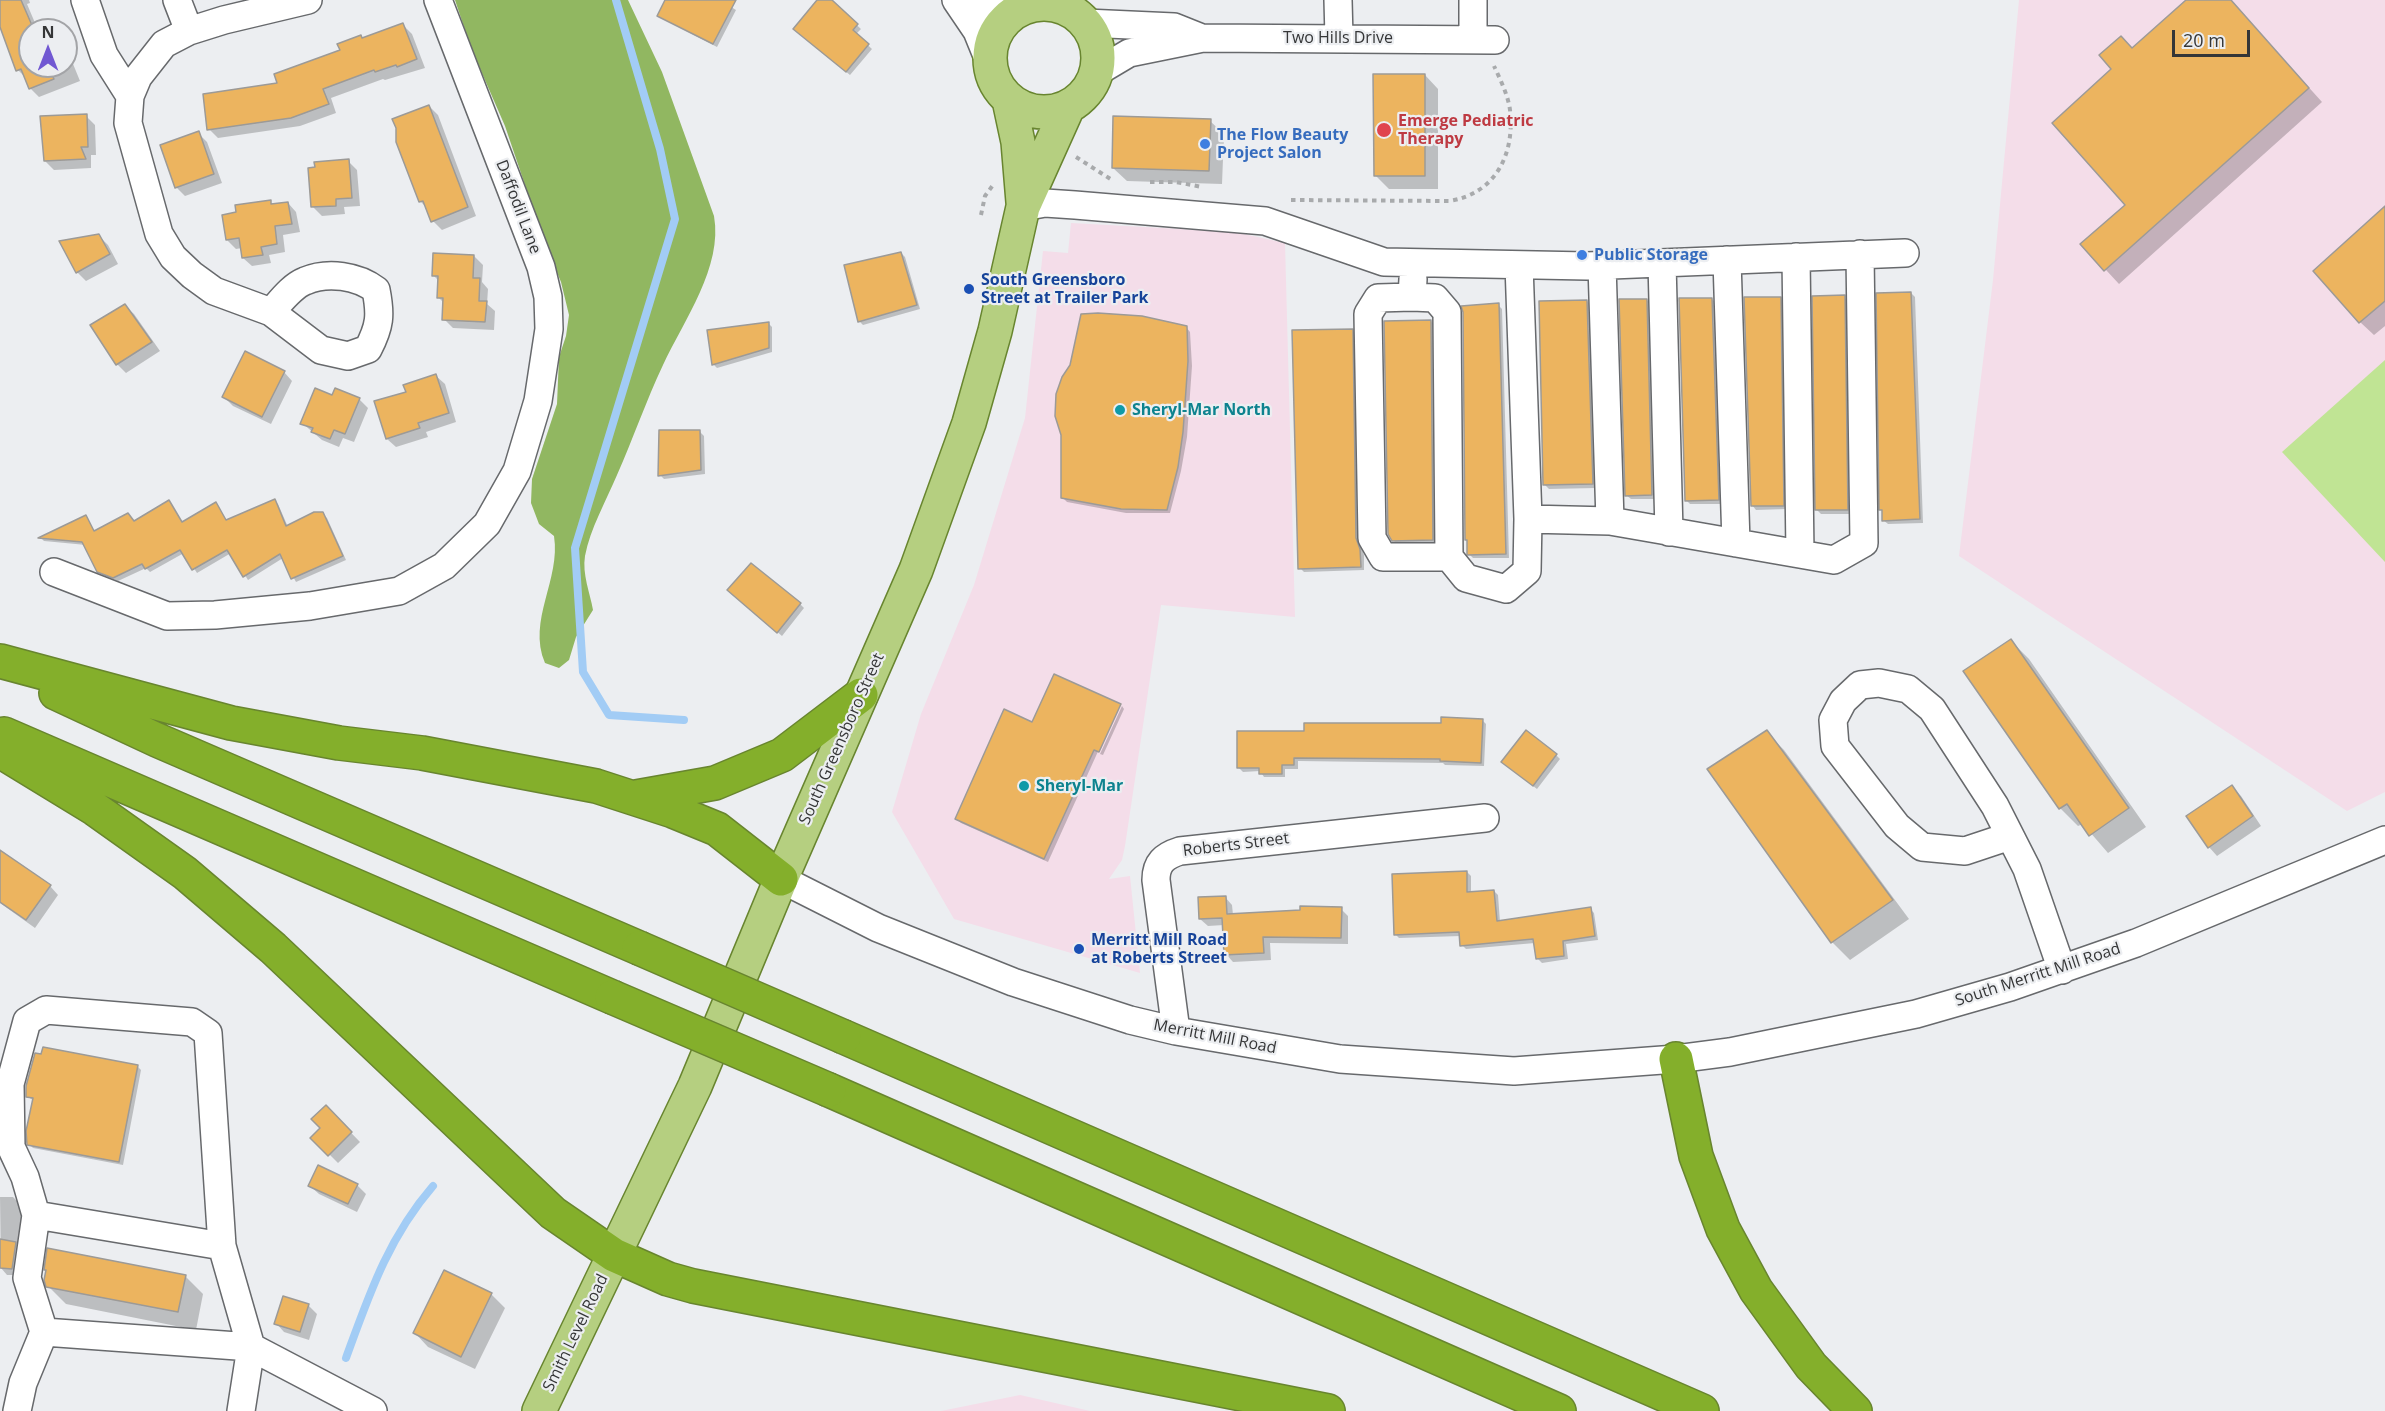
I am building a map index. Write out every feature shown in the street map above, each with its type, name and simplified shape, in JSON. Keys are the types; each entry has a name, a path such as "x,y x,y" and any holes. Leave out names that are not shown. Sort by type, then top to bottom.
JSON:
{"highway":[{"path":"0,661 231,723 339,743 422,753 596,786 634,797 717,829 781,879"},
{"path":"0,667 157,740 1702,1411"},
{"path":"634,797 716,783 782,755 861,696"},
{"path":"0,732 829,1090 1559,1411"},
{"path":"0,751 95,809 185,873 273,948 553,1213 614,1255 668,1279 693,1286 1328,1411"},
{"path":"1676,1059 1696,1156 1723,1229 1756,1290 1811,1366 1855,1411"}],"main road":[{"path":"1048,4 1077,12 1097,43 1099,52 1097,72 1092,86 1080,100 1053,112 1024,109 1009,100 999,90 990,63 992,43 998,31 1017,9 1048,4"},
{"name":"South Greensboro Street","path":"1009,100 1018,142 1023,207"},
{"name":"South Greensboro Street","path":"614,1255 694,1086 781,879 916,570 969,423 994,331 1023,207 1068,107"},
{"name":"Smith Level Road","path":"538,1411 614,1255"}],"street":[{"path":"85,0 104,55 130,96"},
{"path":"177,0 189,31"},
{"path":"271,312 213,291 173,256 159,234 132,141 128,123 130,96 149,60 164,44 189,31 224,20 308,0"},
{"name":"Daffodil Lane","path":"54,572 167,616 215,615 299,607 399,591 444,566 487,524 517,471 538,400 549,329 546,285 438,0"},
{"path":"1338,0 1339,38"},
{"path":"1473,0 1484,39"},
{"path":"958,2 1017,9"},
{"path":"958,2 977,31 990,63"},
{"name":"Two Hills Drive","path":"1077,12 1174,27 1203,38"},
{"name":"Two Hills Drive","path":"1097,72 1129,53 1203,38 1484,39"},
{"path":"1023,207 1045,203 1265,221 1384,262 1602,265 1905,253"},
{"path":"1528,519 1610,521 1834,560 1864,543 1860,254"},
{"path":"1796,257 1800,554"},
{"path":"1726,260 1736,543"},
{"path":"1412,297 1413,263"},
{"path":"1662,263 1669,532"},
{"path":"1449,557 1383,557 1371,538 1368,314 1378,298 1412,297 1435,298 1447,312 1449,557 1466,578 1506,589 1527,571 1528,519 1519,265"},
{"path":"1602,265 1610,521"},
{"path":"2010,836 1965,851 1922,847 1897,825 1836,746 1833,720 1843,701 1860,685 1879,683 1908,689 1932,709 1995,806 2027,869 2062,970"},
{"name":"Roberts Street","path":"1176,1031 1156,880 1156,870 1160,862 1168,855 1180,851 1485,818"},
{"name":"South Merritt Mill Road","path":"1676,1059 1730,1052 1916,1014 2010,987 2136,943 2385,840"},
{"name":"Merritt Mill Road","path":"781,879 878,928 1013,982 1130,1020 1176,1031 1340,1059 1420,1066 1514,1071 1676,1059"},
{"path":"11,1408 44,1332 27,1278 36,1215 25,1177 11,1147 10,1084 27,1021 46,1010 192,1022 208,1033 222,1246 251,1347 241,1411"},
{"path":"36,1215 222,1246"},
{"path":"44,1332 251,1347 373,1411"}],"path":[{"path":"1283,201 1449,201 1478,192 1493,179 1505,159 1510,130 1510,109 1484,39"},
{"path":"1050,144 1075,156 1112,180 1121,182"},
{"path":"981,215 985,196 998,178"},
{"path":"1143,182 1176,182 1195,184 1204,188"}],"shaded area":[{"path":"2019,0 2385,0 2385,792 2347,811 1959,556 1993,280"},
{"path":"1071,223 1235,232 1285,243 1295,617 1161,605 1125,846 1122,860 1109,879 1130,876 1140,973 954,919 892,812 921,714 974,585 1025,418 1043,251 1068,253"},
{"path":"1020,1395 1090,1411 941,1411"}],"green space":[{"path":"455,0 628,0 662,72 714,216 713,254 700,293 657,379 587,546 585,570 593,610 576,637 569,660 559,668 545,663 540,631 553,568 554,536 539,524 531,503 532,479 557,404 559,357 566,336 569,315 561,282 544,241 505,126 471,48"},
{"path":"2385,360 2385,562 2282,452"}],"building":[{"path":"0,0 21,0 29,18 18,18 18,70 16,71 0,27"},
{"path":"665,0 736,0 713,44 657,16"},
{"path":"817,0 832,0 858,24 853,30 869,44 846,72 793,29"},
{"path":"2186,0 2231,0 2309,88 2104,271 2080,244 2125,205 2052,123 2111,69 2099,55 2121,36 2132,48"},
{"path":"403,23 417,59 397,67 396,65 375,72 374,70 323,89 329,104 291,118 207,130 203,94 277,83 274,74 340,50 337,44 361,35 362,38"},
{"path":"1373,74 1425,74 1425,176 1374,176"},
{"path":"25,78 54,79 29,89"},
{"path":"429,105 468,207 431,222 423,201 419,202 396,142 396,128 392,119"},
{"path":"87,114 88,147 81,147 86,159 44,161 40,116"},
{"path":"1113,116 1211,119 1209,171 1112,168"},
{"path":"199,131 214,174 175,188 160,145"},
{"path":"349,159 352,198 336,199 336,206 311,207 308,168 315,167 314,162"},
{"path":"271,200 271,204 288,202 292,224 275,226 277,244 261,247 263,255 242,258 239,238 226,240 222,215 236,212 235,205"},
{"path":"2385,206 2385,301 2359,323 2313,271"},
{"path":"99,234 110,254 76,273 59,241"},
{"path":"901,252 917,305 858,322 844,265"},
{"path":"433,253 474,255 473,278 480,278 479,301 487,301 485,322 442,320 443,298 437,298 438,276 432,276"},
{"path":"1911,292 1920,519 1882,521 1882,510 1879,510 1876,293"},
{"path":"1845,295 1848,510 1815,510 1812,296"},
{"path":"1744,297 1781,297 1784,506 1751,506"},
{"path":"1679,298 1712,298 1719,500 1685,501"},
{"path":"1619,299 1647,299 1652,495 1625,496"},
{"path":"1587,300 1593,484 1543,485 1539,301"},
{"path":"1499,303 1506,554 1467,555 1463,312 1461,306"},
{"path":"125,304 152,342 116,365 90,325"},
{"name":"Sheryl-Mar North","path":"1081,314 1142,316 1187,326 1188,361 1183,432 1178,467 1167,510 1121,509 1061,498 1061,435 1055,416 1056,394 1062,377 1070,365"},
{"path":"1431,320 1433,540 1392,541 1388,534 1384,321"},
{"path":"769,322 769,348 712,365 707,330"},
{"path":"1353,329 1356,538 1360,549 1361,567 1298,569 1292,330"},
{"path":"245,351 285,371 262,417 222,397"},
{"path":"436,374 449,413 418,423 420,428 386,439 374,401 406,392 403,385"},
{"path":"315,388 332,395 335,388 360,398 345,434 334,430 330,439 311,432 313,428 300,424"},
{"path":"659,430 700,430 701,470 658,476"},
{"path":"275,499 286,526 314,512 323,512 343,556 291,579 280,554 243,577 227,550 192,570 180,550 145,569 142,564 113,578 97,572 82,542 38,538 86,515 94,531 128,513 134,521 169,500 182,522 216,502 226,520"},
{"path":"751,563 801,603 777,633 727,590"},
{"path":"2011,639 2129,808 2089,836 2067,804 2059,809 1963,671"},
{"name":"Sheryl-Mar","path":"1054,674 1121,704 1099,752 1094,750 1044,859 955,819 1004,709 1032,722"},
{"path":"1441,717 1483,719 1481,763 1440,761 1440,759 1294,758 1294,765 1282,765 1282,774 1259,774 1259,768 1237,768 1237,731 1304,731 1304,723 1441,723"},
{"path":"1526,730 1557,754 1533,786 1501,762"},
{"path":"1767,730 1893,900 1831,943 1707,769"},
{"path":"2232,785 2253,816 2208,848 2186,816"},
{"path":"0,850 51,885 26,920 0,902"},
{"path":"1467,871 1467,892 1494,890 1497,921 1591,907 1595,936 1563,941 1564,956 1536,959 1533,939 1460,946 1459,932 1394,935 1392,874"},
{"path":"1226,896 1227,914 1300,910 1300,906 1342,907 1341,938 1263,937 1264,953 1224,955 1222,918 1199,919 1198,897"},
{"path":"43,1047 138,1065 119,1162 27,1145 26,1131 33,1098 26,1097 26,1086 35,1053 41,1054"},
{"path":"326,1105 352,1132 328,1156 310,1138 320,1128 311,1119"},
{"path":"318,1165 358,1184 348,1204 308,1186"},
{"path":"0,1239 16,1242 12,1269 0,1268"},
{"path":"47,1248 186,1275 178,1312 46,1287 44,1280 46,1270 44,1270"},
{"path":"444,1270 492,1293 461,1357 413,1333"},
{"path":"283,1296 309,1304 300,1332 274,1324"}],"waterway":[{"path":"616,0 660,149 675,219 575,548 583,672 609,715 684,720"},
{"path":"346,1358 381,1268 404,1226 433,1186"}],"place":[{"name":"Emerge Pediatric Therapy","path":"1384,130"},
{"name":"The Flow Beauty Project Salon","path":"1205,144"},
{"name":"Public Storage","path":"1582,255"},
{"name":"South Greensboro Street at Trailer Park","path":"969,289"},
{"name":"Sheryl-Mar North","path":"1120,410"},
{"name":"Sheryl-Mar","path":"1024,786"},
{"name":"Merritt Mill Road at Roberts Street","path":"1079,949"}]}
